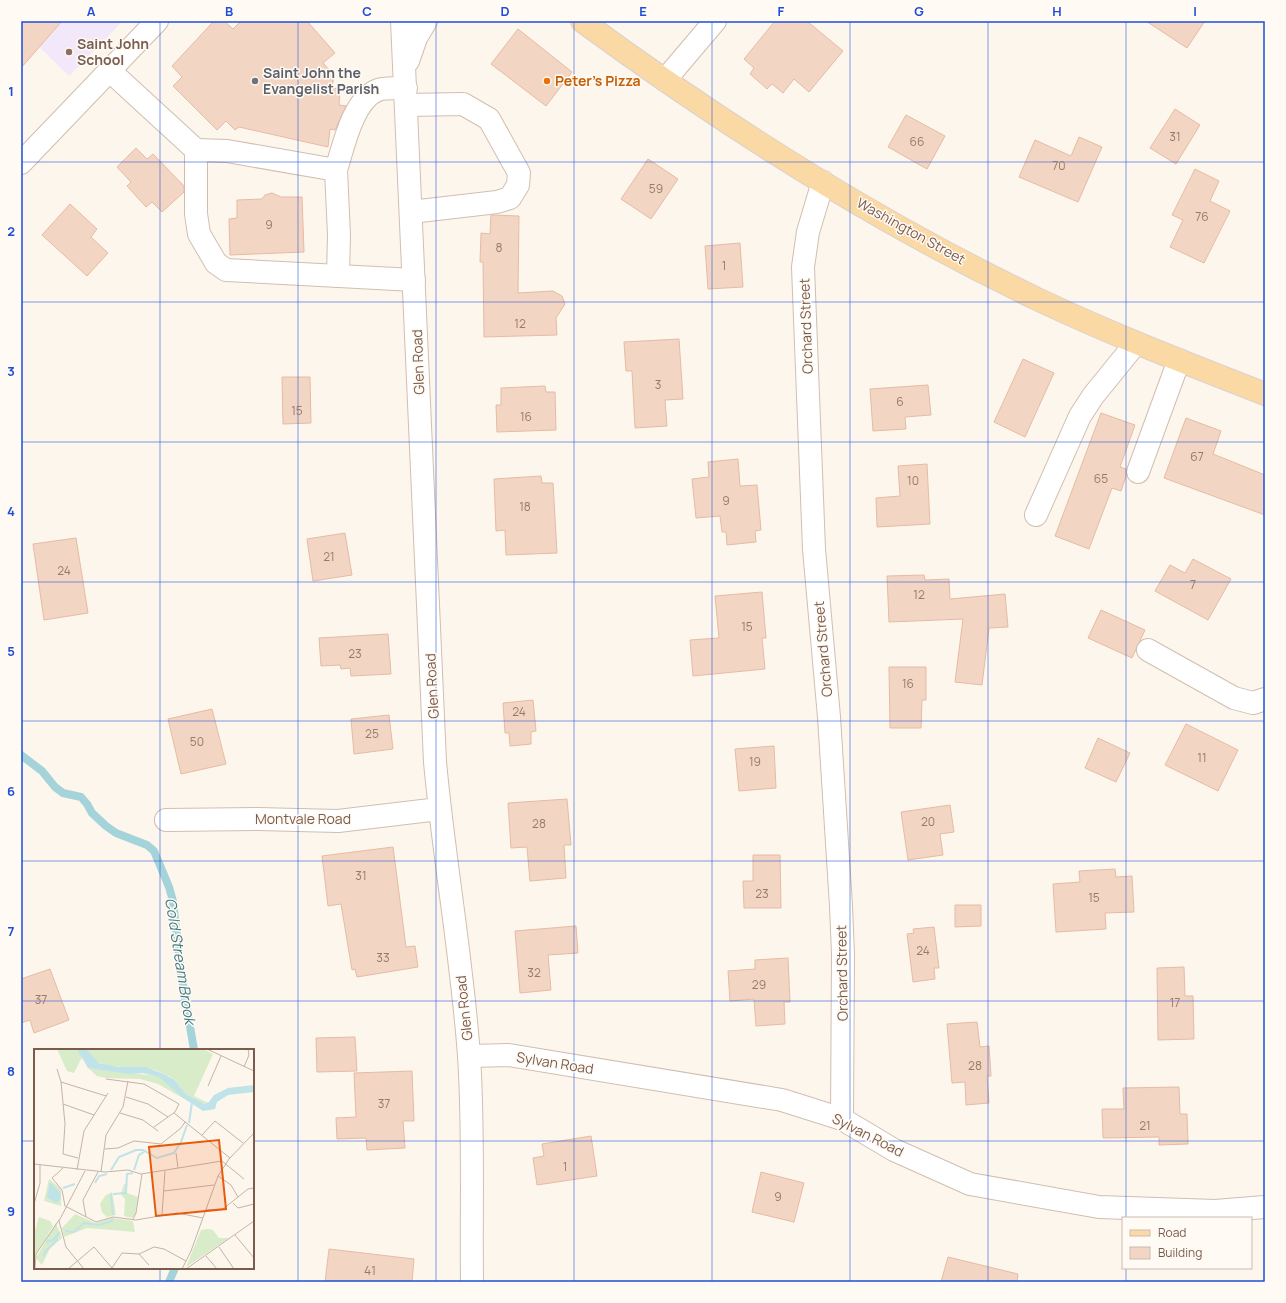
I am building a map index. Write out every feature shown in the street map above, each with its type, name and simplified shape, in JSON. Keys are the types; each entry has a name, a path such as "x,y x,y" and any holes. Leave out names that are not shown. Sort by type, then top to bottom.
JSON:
{"main road":[{"name":"Washington Street","path":"582,21 665,80 823,182 915,235 1003,282 1072,315 1265,394"}],"street":[{"name":"Glen Road","path":"402,21 435,762 439,809 463,990 469,1056 472,1123 472,1282"},
{"name":"Glen Road","path":"406,97 407,65 416,38 426,21"},
{"path":"665,80 715,21"},
{"path":"21,163 110,70 148,25"},
{"path":"110,70 196,150 227,150 336,170"},
{"path":"338,276 339,235 336,170 352,121 364,101 378,90 406,97 463,104 473,109 489,119 518,173 518,185 510,198 497,202 411,212"},
{"path":"196,150 196,214 199,234 216,263 220,267 226,270 414,280"},
{"name":"Orchard Street","path":"823,182 808,232 803,267 814,549 829,717 841,906 843,954 842,1119"},
{"path":"1036,515 1080,416 1093,396 1136,342"},
{"path":"1138,472 1179,360"},
{"path":"1148,650 1234,698 1253,703 1265,699"},
{"name":"Montvale Road","path":"166,820 251,819 338,821 439,809"},
{"name":"Sylvan Road","path":"469,1056 509,1055 782,1100 842,1119 894,1150 970,1184 1099,1207 1215,1212 1265,1207"}],"shaded area":[{"name":"Saint John School","path":"21,21 123,21 69,76 21,29"}],"building":[{"path":"21,21 62,21 21,68"},
{"name":"Saint John the Evangelist Parish","path":"214,21 224,21 233,29 241,21 307,21 335,53 323,63 334,75 332,88 340,89 339,105 346,106 335,130 330,129 328,147 239,127 235,130 226,121 217,130 173,86 182,77 172,66"},
{"path":"775,21 807,21 843,51 809,92 794,79 783,93 772,84 767,89 750,74 754,68 744,59"},
{"path":"1146,21 1205,21 1187,48"},
{"path":"518,29 572,72 546,106 491,64"},
{"path":"1175,109 1200,125 1176,164 1150,148"},
{"path":"906,115 945,136 927,169 888,147"},
{"path":"1079,137 1102,147 1078,202 1019,177 1035,140 1071,156"},
{"path":"136,148 147,159 153,154 184,186 184,192 162,212 152,202 146,207 127,186 131,182 117,167"},
{"path":"648,159 678,179 651,219 621,199"},
{"path":"1195,169 1219,181 1210,201 1230,211 1204,263 1170,247 1183,220 1172,215"},
{"path":"272,193 281,197 302,197 304,252 230,255 229,219 237,218 237,200 262,199 265,195"},
{"path":"70,204 97,229 91,237 108,253 87,276 42,235"},
{"path":"491,215 519,216 518,293 553,291 562,296 565,304 556,318 557,335 484,337 483,262 480,262 481,233 490,234"},
{"path":"740,243 743,287 708,289 705,246"},
{"path":"679,339 683,399 665,400 667,426 635,428 632,371 626,371 624,342"},
{"path":"1023,359 1054,373 1025,437 994,422"},
{"path":"282,377 310,377 311,423 283,424"},
{"path":"928,385 931,415 905,417 906,429 873,431 870,389"},
{"path":"545,386 546,392 555,392 556,430 497,432 496,405 501,405 501,388"},
{"path":"1101,413 1135,425 1120,467 1126,469 1126,476 1121,491 1112,488 1089,549 1055,536"},
{"path":"1186,418 1221,431 1213,454 1265,475 1265,515 1164,478"},
{"path":"738,459 740,486 757,485 761,530 755,531 756,542 727,545 726,532 722,532 720,516 696,518 692,479 709,477 708,462"},
{"path":"927,464 930,524 877,527 876,498 900,496 898,466"},
{"path":"541,476 542,483 553,483 557,553 506,555 505,530 496,531 494,479"},
{"path":"345,533 352,575 313,581 307,539"},
{"path":"76,538 88,613 44,620 33,544"},
{"path":"1193,559 1231,579 1208,620 1155,591 1170,565 1185,573"},
{"path":"924,575 925,580 949,579 950,599 1005,594 1008,627 989,628 982,685 955,682 963,619 889,622 887,576"},
{"path":"762,592 766,638 762,638 765,669 693,676 690,640 719,638 715,596"},
{"path":"1101,610 1145,630 1132,658 1088,638"},
{"path":"388,634 391,674 351,676 350,668 341,669 340,665 321,666 319,638"},
{"path":"889,667 926,667 926,700 922,700 921,728 890,728"},
{"path":"533,700 536,731 531,732 531,744 510,746 509,733 505,733 503,703"},
{"path":"212,709 226,764 181,774 168,719"},
{"path":"389,715 393,749 354,754 351,719"},
{"path":"1186,724 1238,750 1218,791 1165,765"},
{"path":"1098,738 1130,753 1116,782 1085,768"},
{"path":"774,746 776,788 739,791 735,749"},
{"path":"567,799 571,845 564,845 566,878 530,881 527,847 511,848 508,803"},
{"path":"950,805 954,832 940,834 943,855 908,860 901,812"},
{"path":"393,847 406,947 415,946 418,967 357,977 355,969 352,970 341,904 328,906 322,856"},
{"path":"753,855 780,855 781,908 744,908 743,881 753,881"},
{"path":"1115,869 1116,877 1132,876 1134,912 1105,913 1106,929 1056,932 1053,884 1080,882 1079,871"},
{"path":"955,905 981,905 981,926 955,927"},
{"path":"576,926 578,953 548,955 551,990 520,993 515,931"},
{"path":"934,927 939,968 934,968 935,979 913,982 907,934 914,933 913,929"},
{"path":"788,958 790,1002 784,1002 785,1024 756,1026 754,999 730,1001 728,971 755,969 755,960"},
{"path":"1184,967 1185,996 1193,996 1194,1039 1158,1040 1157,968"},
{"path":"50,969 69,1020 34,1033 30,1020 21,1023 21,979"},
{"path":"977,1022 980,1047 989,1046 991,1076 987,1076 989,1103 966,1105 965,1082 952,1083 947,1024"},
{"path":"355,1037 357,1071 317,1072 316,1038"},
{"path":"412,1071 414,1121 403,1121 405,1148 367,1150 366,1138 337,1139 336,1118 356,1117 354,1073"},
{"path":"1179,1087 1180,1114 1187,1114 1188,1144 1159,1145 1159,1137 1103,1138 1102,1109 1124,1109 1123,1088"},
{"path":"591,1136 597,1176 537,1185 533,1158 544,1156 542,1144"},
{"path":"761,1172 804,1183 794,1222 752,1212"},
{"path":"329,1249 414,1259 412,1282 325,1282"},
{"path":"948,1257 1018,1274 1017,1282 941,1282"}],"waterway":[{"name":"Cold Stream Brook","path":"21,755 42,771 55,787 63,793 81,797 92,813 106,826 116,833 147,845 154,851 169,887 173,901 181,973 194,1049"},
{"name":"Cold Stream Brook","path":"169,1282 175,1269"}],"place":[{"name":"Saint John School","path":"69,52"},
{"name":"Saint John the Evangelist Parish","path":"255,81"},
{"name":"Peter's Pizza","path":"547,81"}]}
